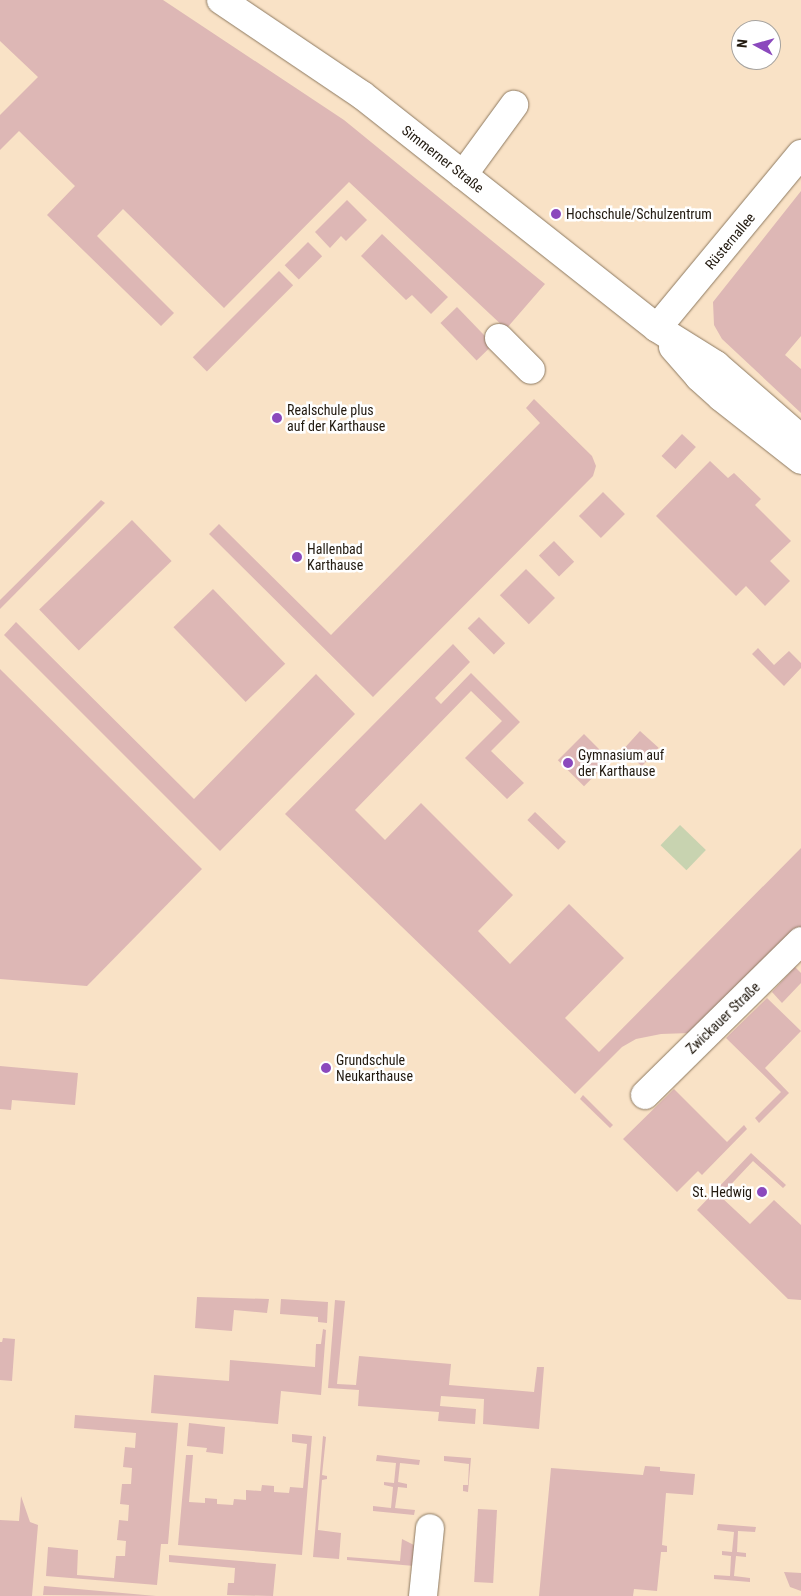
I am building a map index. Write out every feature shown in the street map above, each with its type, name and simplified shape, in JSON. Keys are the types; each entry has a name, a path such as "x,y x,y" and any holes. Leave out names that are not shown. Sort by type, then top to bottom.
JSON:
{"street":[{"name":"Simmerner Straße","path":"221,0 362,95 657,328 716,365 801,439"},
{"path":"463,175 514,105"},
{"name":"Rüsternallee","path":"657,328 801,154"},
{"name":"Simmerner Straße","path":"657,328 699,377 801,460"},
{"path":"499,338 531,370"},
{"name":"Zwickauer Straße","path":"645,1095 801,941"},
{"path":"423,1596 430,1528"}],"shaded area":[{"path":"0,0 163,0 344,120 545,284 506,329 349,182 224,308 123,209 97,236 174,313 161,326 47,215 75,186 19,131 0,150 0,115 38,77 0,41"},
{"path":"801,191 801,336 785,355 801,369 801,413 722,339 714,325 713,302"},
{"path":"347,200 367,220 346,241 341,236 330,248 315,232"},
{"path":"382,234 448,297 431,314 412,295 406,300 361,256"},
{"path":"308,242 322,256 299,279 285,265"},
{"path":"279,271 293,285 207,371 193,357"},
{"path":"457,307 493,344 477,360 440,323"},
{"path":"534,399 592,456 596,466 593,476 373,697 209,534 219,524 331,635 540,423 526,408"},
{"path":"682,434 696,447 675,469 662,456"},
{"path":"710,461 728,478 734,473 761,499 755,505 791,541 770,561 790,581 765,606 746,586 736,596 656,516"},
{"path":"603,492 625,514 601,538 579,516"},
{"path":"101,500 105,503 0,609 0,600"},
{"path":"132,520 172,561 79,651 39,610"},
{"path":"554,541 574,562 559,576 539,556"},
{"path":"526,569 555,598 529,624 500,595"},
{"path":"213,589 285,664 246,702 173,627"},
{"path":"479,617 505,643 494,654 468,628"},
{"path":"16,622 194,799 316,674 355,714 220,851 4,635"},
{"path":"453,644 470,662 435,698 441,704 471,673 520,722 491,751 524,783 507,799 465,758 502,721 471,691 355,810 385,840 421,803 513,895 478,931 510,964 569,904 624,958 565,1018 599,1052 801,848 801,929 690,1033 661,1034 636,1039 622,1047 575,1094 285,814"},
{"path":"758,648 774,665 789,651 801,663 801,668 784,686 752,654"},
{"path":"0,669 202,869 87,986 0,979"},
{"path":"640,731 659,748 642,766 623,750"},
{"path":"584,734 610,760 584,786 558,760"},
{"path":"535,812 566,842 558,850 527,820"},
{"path":"680,825 706,850 686,870 661,845"},
{"path":"795,967 801,973 801,983 782,1003 772,992"},
{"path":"767,998 801,1031 765,1068 789,1093 759,1123 755,1118 781,1092 726,1038"},
{"path":"0,1066 78,1073 75,1105 12,1100 11,1110 0,1109"},
{"path":"674,1089 727,1142 744,1125 747,1129 702,1175 698,1171 677,1192 623,1139"},
{"path":"583,1095 613,1125 610,1128 580,1099"},
{"path":"751,1153 786,1185 783,1188 753,1161 720,1196 750,1224 774,1200 801,1225 801,1300 788,1299 697,1210"},
{"path":"197,1297 269,1299 267,1313 234,1310 232,1331 195,1328"},
{"path":"281,1299 328,1302 327,1323 318,1322 318,1317 280,1314"},
{"path":"335,1300 345,1301 337,1384 356,1385 359,1356 451,1364 449,1385 534,1392 537,1367 544,1367 539,1429 483,1424 484,1399 441,1396 440,1406 476,1409 475,1424 438,1421 439,1412 358,1406 359,1390 328,1388"},
{"path":"323,1329 326,1330 321,1395 281,1391 278,1424 151,1413 154,1375 229,1381 230,1360 315,1367 316,1344 321,1344"},
{"path":"3,1338 15,1339 12,1381 0,1380 0,1342 2,1342"},
{"path":"75,1415 178,1423 168,1544 161,1544 157,1585 46,1576 48,1547 78,1550 77,1575 114,1578 116,1556 125,1556 126,1541 117,1540 119,1520 128,1521 129,1505 120,1504 122,1484 131,1484 132,1468 123,1467 125,1447 135,1448 136,1433 74,1428"},
{"path":"189,1423 225,1427 223,1454 206,1452 207,1448 187,1446"},
{"path":"292,1434 312,1436 302,1555 178,1545 186,1455 193,1455 189,1502 205,1503 205,1498 217,1499 217,1504 233,1505 234,1499 246,1500 246,1490 261,1491 262,1485 274,1486 274,1492 289,1493 290,1487 303,1488 307,1444 292,1442"},
{"path":"323,1436 326,1437 322,1475 327,1476 327,1479 322,1480 318,1530 341,1533 339,1559 313,1557"},
{"path":"377,1455 420,1460 419,1465 400,1463 398,1482 407,1484 407,1488 398,1487 395,1508 415,1510 414,1515 373,1511 373,1506 391,1508 393,1487 384,1485 384,1482 394,1483 396,1463 376,1461"},
{"path":"444,1456 471,1458 468,1492 463,1491 463,1485 468,1485 469,1464 444,1461"},
{"path":"645,1466 660,1467 660,1471 695,1474 693,1495 666,1493 662,1545 667,1546 667,1552 661,1552 657,1591 634,1589 633,1596 539,1596 551,1468 643,1475"},
{"path":"21,1496 30,1522 38,1525 32,1596 0,1596 0,1520 19,1521"},
{"path":"478,1509 497,1510 493,1583 474,1582"},
{"path":"718,1524 756,1527 755,1532 738,1531 737,1552 746,1553 746,1557 736,1556 734,1576 750,1578 750,1582 714,1579 714,1575 730,1576 731,1556 722,1555 722,1551 732,1552 734,1532 717,1530"},
{"path":"402,1539 416,1546 414,1566 347,1560 347,1557 400,1561"},
{"path":"169,1555 276,1564 273,1596 227,1595 228,1583 234,1583 235,1568 169,1562"},
{"path":"784,1572 801,1573 801,1591 790,1587"},
{"path":"44,1586 156,1596 43,1595"}],"place":[{"name":"Hochschule/Schulzentrum","path":"556,214"},
{"name":"Realschule plus auf der Karthause","path":"277,418"},
{"name":"Hallenbad Karthause","path":"297,557"},
{"name":"Gymnasium auf der Karthause","path":"568,763"},
{"name":"Grundschule Neukarthause","path":"326,1068"},
{"name":"St. Hedwig","path":"762,1192"}]}
